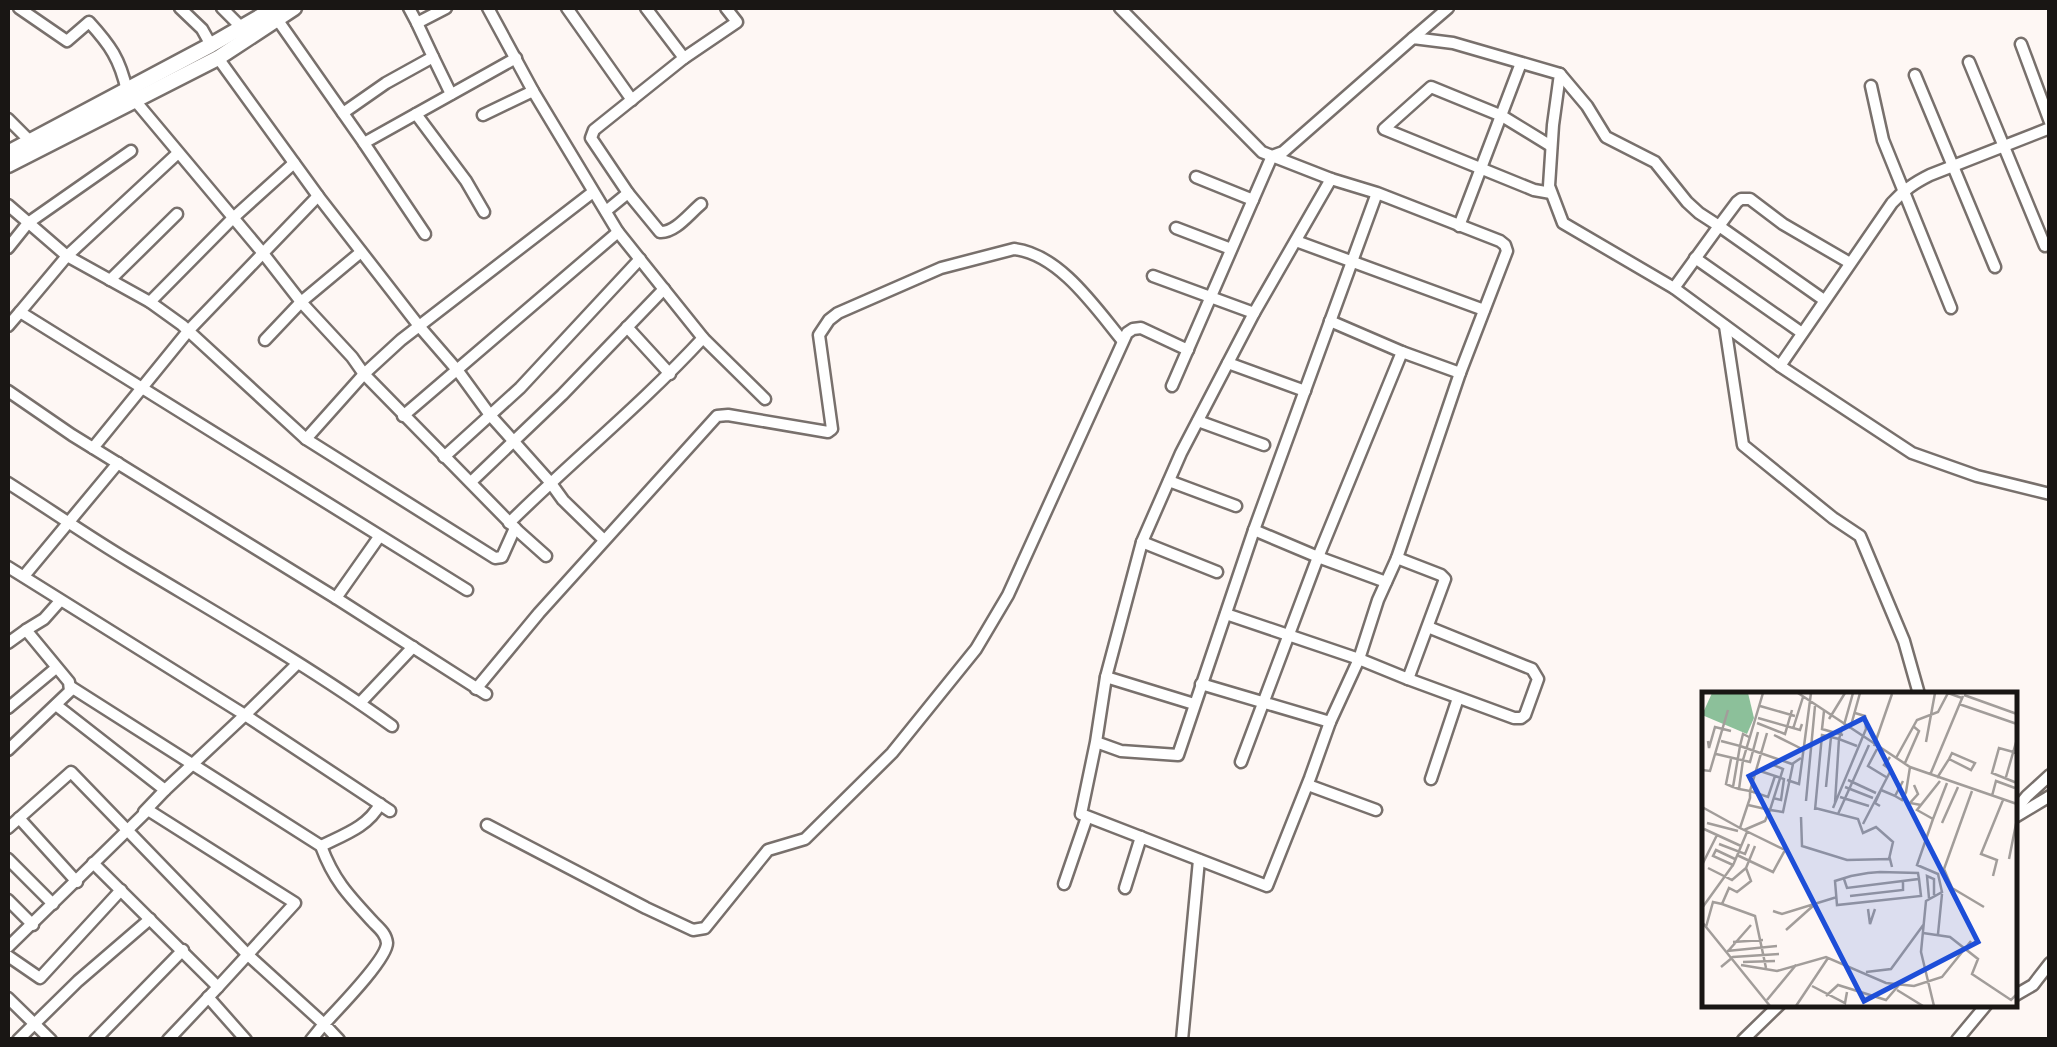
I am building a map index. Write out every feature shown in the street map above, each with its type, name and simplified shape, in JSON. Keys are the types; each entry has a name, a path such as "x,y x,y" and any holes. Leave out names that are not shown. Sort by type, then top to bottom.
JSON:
{"main road":[{"path":"215,52 242,28 294,8"},
{"path":"8,165 215,52 276,13"},
{"path":"8,153 131,96"}],"street":[{"path":"19,8 67,42 89,22 110,46 131,96 301,302 403,416 546,556"},
{"path":"180,8 202,29 318,196 490,415 604,540"},
{"path":"222,8 242,28"},
{"path":"410,8 451,94"},
{"path":"417,23 446,8"},
{"path":"488,8 618,232 703,338 765,399"},
{"path":"567,8 632,100"},
{"path":"646,8 684,58"},
{"path":"701,204 664,233 652,224 590,138 594,130 684,58 737,22 726,8"},
{"path":"1120,8 1262,152 1500,241 1507,251 1359,659 1330,722 1267,886 1081,814 1106,677 1142,542 1228,363 1331,179"},
{"path":"1172,386 1272,156 1283,152 1448,8"},
{"path":"276,13 425,234"},
{"path":"1414,38 1453,42 1560,74 1606,137 1655,162 1699,213 1824,300"},
{"path":"1780,366 1902,191 2050,125 2020,44"},
{"path":"343,113 433,57"},
{"path":"364,142 516,58"},
{"path":"1969,62 2044,246"},
{"path":"1459,226 1521,63"},
{"path":"1560,74 1548,186 1563,224 1674,288 1780,366 1912,454 1977,476 2050,494"},
{"path":"1915,75 1996,267"},
{"path":"1871,86 1902,191 1951,308"},
{"path":"1551,146 1502,116 1431,87 1384,129 1534,190 1551,193"},
{"path":"483,114 533,91"},
{"path":"416,114 484,212"},
{"path":"8,119 30,141"},
{"path":"8,248 28,223 130,151"},
{"path":"8,326 67,256 178,153"},
{"path":"150,302 294,163"},
{"path":"1196,178 1252,200"},
{"path":"306,439 364,374 592,192"},
{"path":"606,211 628,193"},
{"path":"1096,742 1121,750 1178,754 1254,530 1377,193"},
{"path":"93,448 189,330 318,196"},
{"path":"1674,288 1737,202 1745,198 1850,263"},
{"path":"8,205 67,256 150,302 189,330 306,439 495,558 502,557 512,526 550,482 622,420 703,338"},
{"path":"110,280 178,214"},
{"path":"1176,228 1232,249"},
{"path":"403,416 618,232"},
{"path":"1296,241 1484,310"},
{"path":"9,394 481,691 539,613 717,416 828,432 832,429 819,335 838,313 941,268 1014,249 1038,256 1066,276 1122,340"},
{"path":"264,340 301,302 361,252"},
{"path":"444,457 520,388 640,258"},
{"path":"1696,258 1802,333"},
{"path":"1153,276 1254,314"},
{"path":"471,482 664,289"},
{"path":"20,312 467,590"},
{"path":"1330,321 1460,373"},
{"path":"1725,326 1743,445 1860,536 1904,641 1917,692"},
{"path":"627,328 670,374"},
{"path":"487,824 674,921 694,930 705,928 768,850 805,838 892,753 976,649 1008,595 1122,340 1133,329 1141,328 1188,350"},
{"path":"1241,762 1402,352"},
{"path":"1228,363 1304,390"},
{"path":"1198,421 1264,446"},
{"path":"24,576 118,463"},
{"path":"1169,482 1236,506"},
{"path":"8,483 235,622 392,726"},
{"path":"1254,530 1386,582"},
{"path":"336,598 379,536"},
{"path":"1142,542 1217,572"},
{"path":"1397,558 1445,579 1408,679"},
{"path":"8,567 385,808 362,826 321,846"},
{"path":"8,643 44,619 60,601"},
{"path":"1226,614 1514,718 1525,715 1538,678 1532,669 1428,627"},
{"path":"26,630 71,687 321,846 343,890 383,932 387,945 384,953 311,1040"},
{"path":"360,704 414,647"},
{"path":"8,948 297,664"},
{"path":"8,708 56,668"},
{"path":"1106,677 1194,704"},
{"path":"1201,684 1330,722"},
{"path":"8,750 71,687"},
{"path":"1431,779 1458,698"},
{"path":"56,705 165,790"},
{"path":"8,828 72,772 248,956 339,1040"},
{"path":"2017,811 2050,776"},
{"path":"1308,785 1376,810"},
{"path":"2017,813 2050,796"},
{"path":"128,829 148,810 295,904 168,1040"},
{"path":"1064,884 1088,816"},
{"path":"19,818 77,882"},
{"path":"1124,888 1140,837"},
{"path":"8,860 54,904"},
{"path":"1182,1040 1199,860"},
{"path":"94,864 218,987"},
{"path":"8,956 40,978 121,890"},
{"path":"8,900 33,924"},
{"path":"18,1040 150,919"},
{"path":"96,1040 183,950"},
{"path":"2017,994 2033,985 2050,964"},
{"path":"208,997 247,1039"},
{"path":"8,998 51,1040"},
{"path":"1743,1040 1777,1007"},
{"path":"1958,1040 1985,1007"}]}
